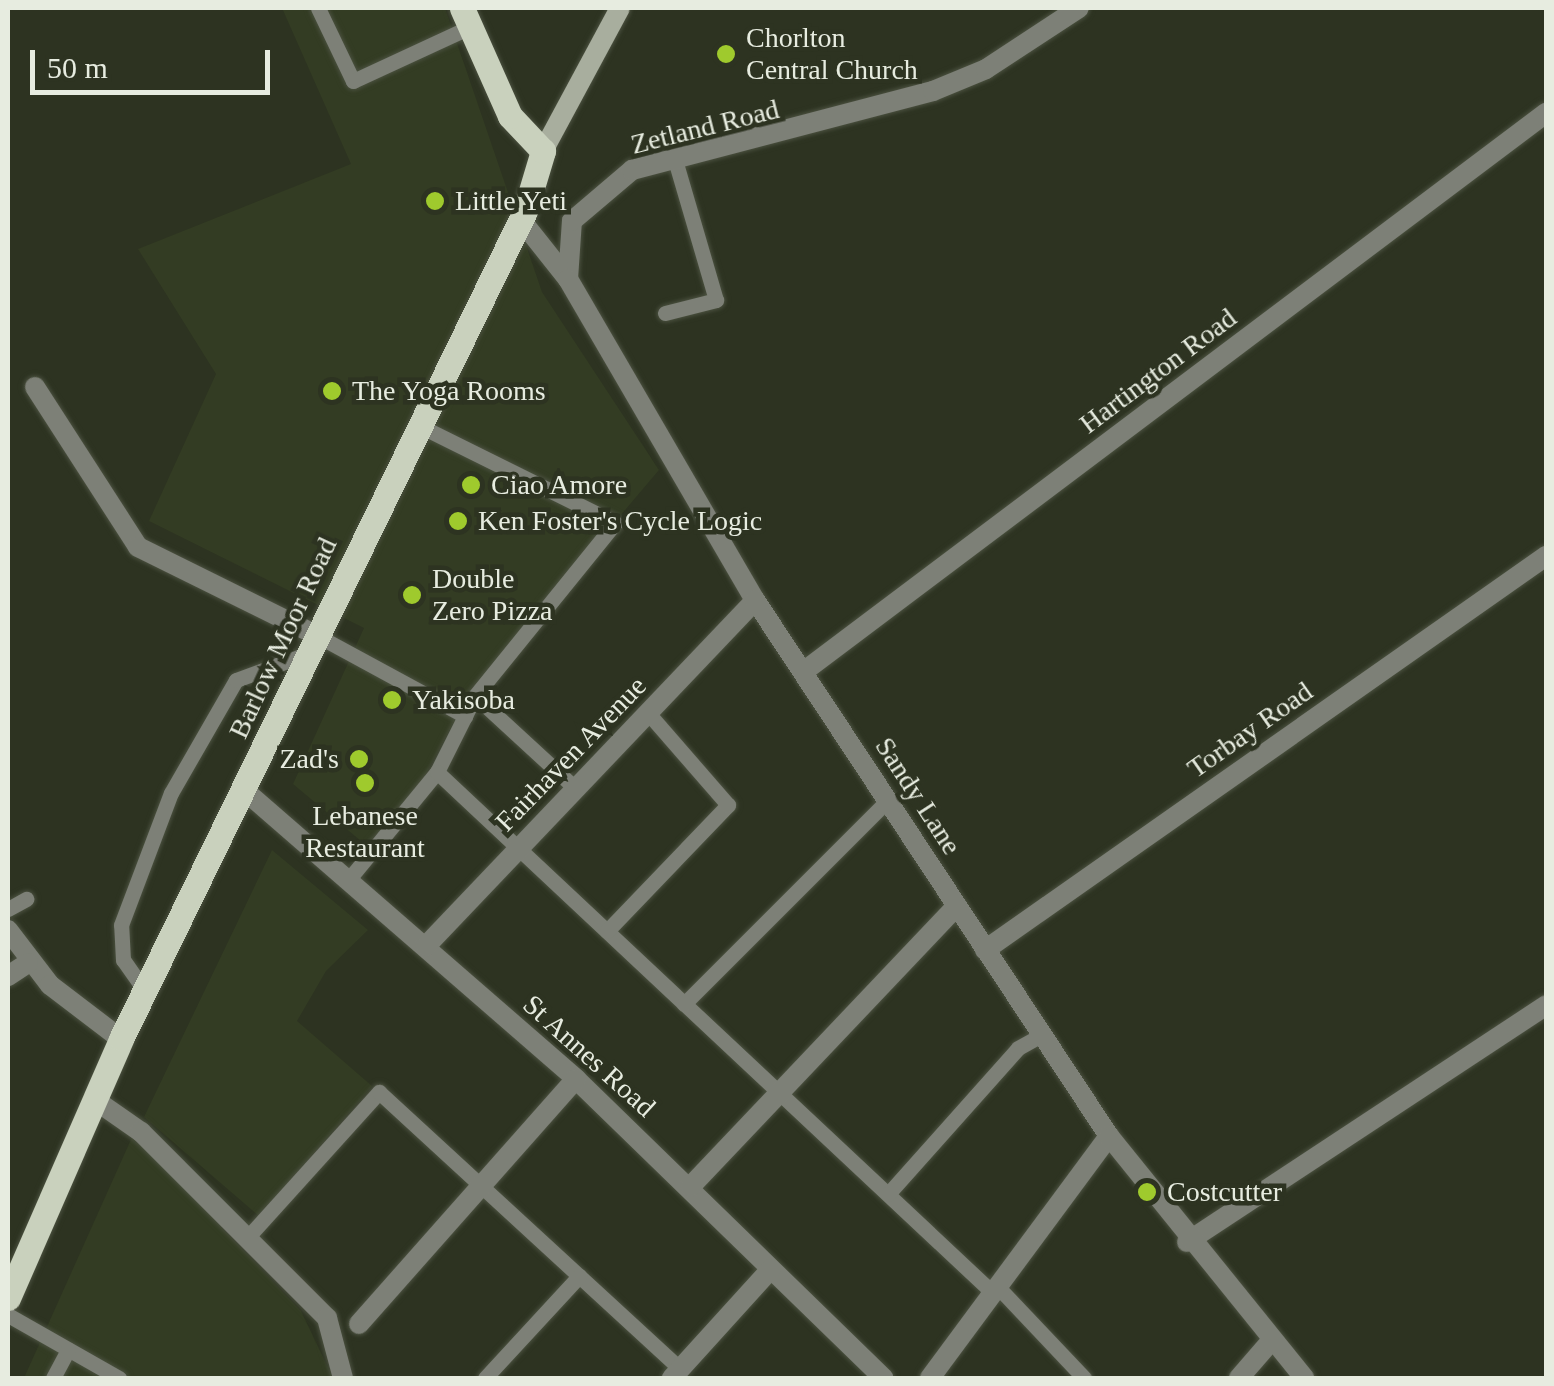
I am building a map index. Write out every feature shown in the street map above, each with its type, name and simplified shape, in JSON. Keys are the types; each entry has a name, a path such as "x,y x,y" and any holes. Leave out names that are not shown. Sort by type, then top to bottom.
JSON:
{"main road":[{"name":"Barlow Moor Road","path":"8,1298 121,1039 521,220 543,150 620,8"},
{"path":"466,18 510,116 543,150"}],"street":[{"name":"Zetland Road","path":"568,280 569,236 585,202 632,170 933,91 986,69 1079,8"},
{"name":"Hartington Road","path":"803,672 1546,114"},
{"name":"Sandy Lane","path":"521,220 568,280 755,600 1109,1136 1186,1242 1304,1378"},
{"path":"35,387 138,546 312,644"},
{"name":"Torbay Road","path":"985,950 1546,556"},
{"name":"Fairhaven Avenue","path":"426,946 755,600"},
{"name":"St Annes Road","path":"244,790 576,1079 691,1186 882,1378"},
{"path":"691,1186 958,906"},
{"path":"8,930 28,963 121,1039"},
{"path":"8,976 28,963"},
{"path":"1186,1242 1546,1005"},
{"path":"359,1324 576,1079"},
{"path":"95,1100 141,1132 327,1318 343,1378"},
{"path":"930,1378 1109,1136"},
{"path":"676,1376 771,1269"},
{"path":"1239,1378 1271,1340"}],"lane":[{"path":"318,8 353,81 466,18"},
{"path":"665,313 716,300 675,160"},
{"path":"349,879 437,772 475,696 615,523 418,425"},
{"path":"145,991 123,960 121,925 171,793 236,680 312,644 465,716"},
{"path":"475,696 576,790"},
{"path":"607,931 728,804 648,712"},
{"path":"437,772 996,1290 1074,1375"},
{"path":"684,1004 888,800"},
{"path":"8,909 26,898"},
{"path":"888,1194 1018,1048 1041,1035"},
{"path":"247,1238 379,1092 579,1276 676,1376"},
{"path":"485,1378 579,1276"},
{"path":"8,1316 113,1377"},
{"path":"53,1378 68,1350"}],"shaded area":[{"path":"282,8 445,8 542,292 659,470 469,694 410,803 368,847 293,784 364,628 149,521 216,374 138,249 351,164"},
{"path":"272,850 368,930 326,971 297,1021 372,1086 259,1216 144,1117"},
{"path":"133,1135 301,1311 333,1378 24,1378"}],"place":[{"name":"Chorlton Central Church","path":"726,54"},
{"name":"Little Yeti","path":"435,201"},
{"name":"The Yoga Rooms","path":"332,391"},
{"name":"Ciao Amore","path":"471,485"},
{"name":"Ken Foster's Cycle Logic","path":"458,521"},
{"name":"Double Zero Pizza","path":"412,595"},
{"name":"Yakisoba","path":"392,700"},
{"name":"Zad's","path":"359,759"},
{"name":"Lebanese Restaurant","path":"365,783"},
{"name":"Costcutter","path":"1147,1192"}]}
